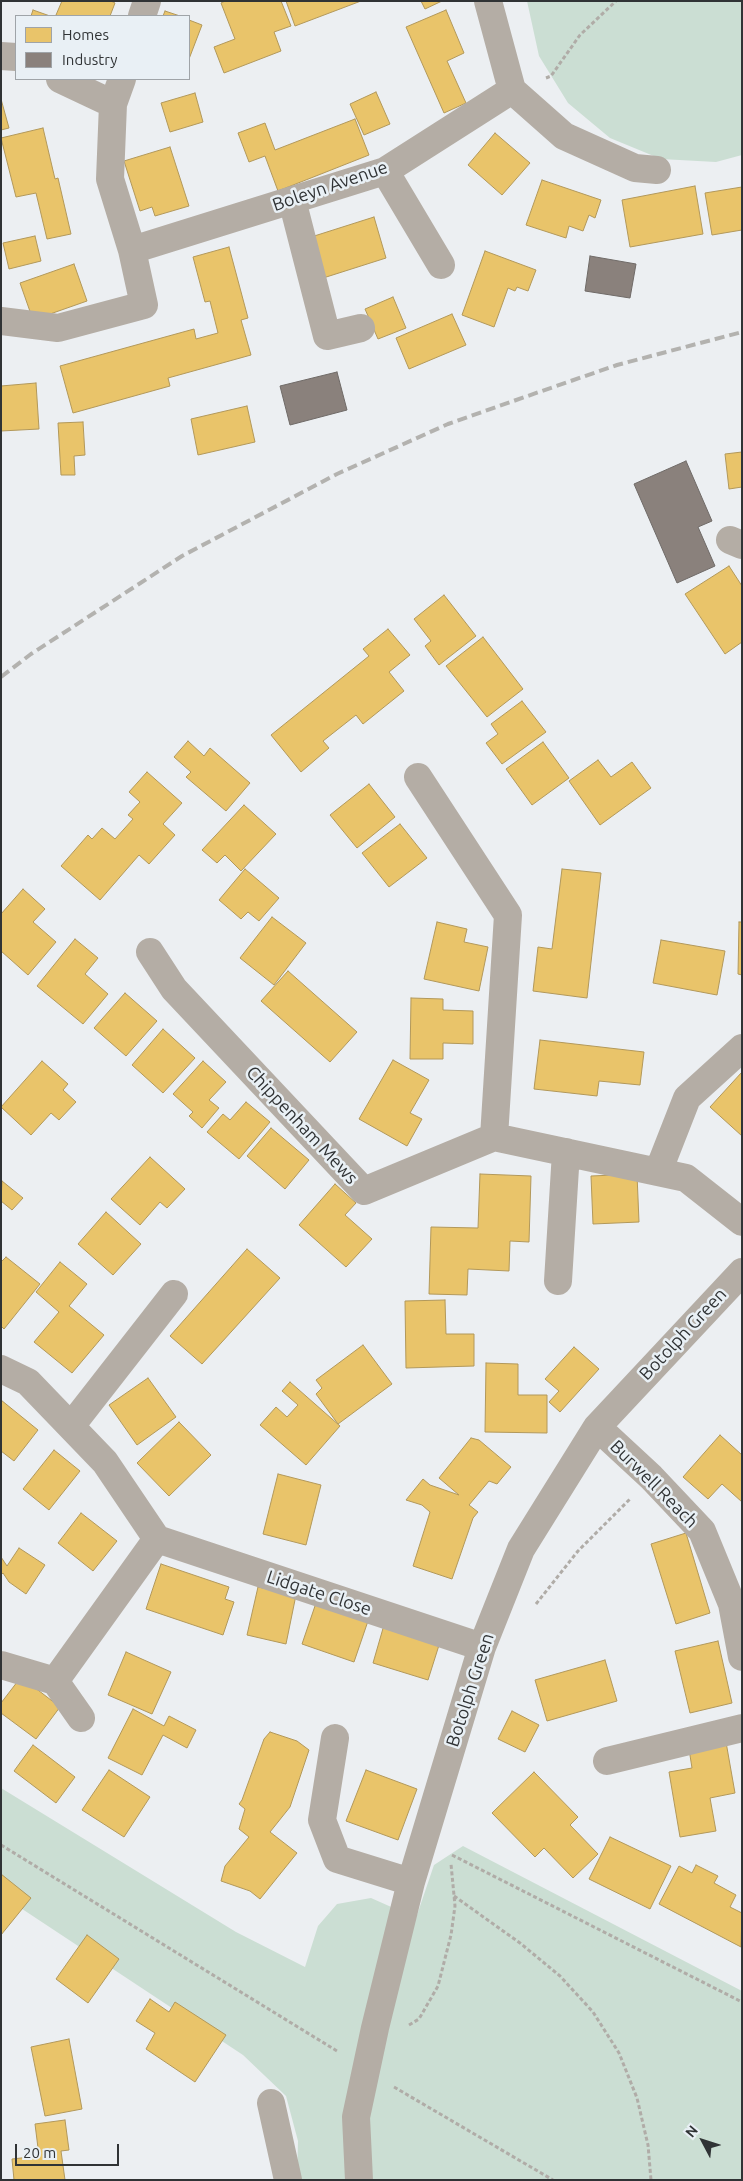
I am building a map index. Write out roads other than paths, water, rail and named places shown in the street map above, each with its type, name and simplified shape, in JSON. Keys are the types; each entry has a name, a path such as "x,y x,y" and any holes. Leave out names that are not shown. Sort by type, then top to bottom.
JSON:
{"street":[{"path":"142,15 147,1"},
{"path":"488,1 512,90 564,136 635,168 657,170"},
{"path":"1,56 15,57"},
{"path":"62,80 113,104"},
{"path":"1,321 58,328 144,305 132,250 110,178 113,104 122,80"},
{"name":"Boleyn Avenue","path":"132,250 386,171 512,90"},
{"path":"386,171 441,264"},
{"path":"292,200 327,336 361,328"},
{"path":"418,777 508,915 494,1137 686,1178 742,1222"},
{"name":"Chippenham Mews","path":"150,952 174,988 364,1191 494,1137"},
{"path":"658,1172 687,1098 742,1048"},
{"path":"558,1281 566,1152"},
{"name":"Botolph Green","path":"359,2180 356,2117 374,2028 411,1882 482,1647 521,1549 597,1428 742,1272"},
{"path":"71,1426 174,1294"},
{"path":"1,1369 28,1382 105,1462 157,1540 55,1681"},
{"name":"Burwell Reach","path":"597,1428 651,1477 702,1531 737,1603 742,1657"},
{"name":"Lidgate Close","path":"157,1540 482,1647"},
{"path":"1,1665 55,1681 80,1718"},
{"path":"607,1761 742,1728"},
{"path":"336,1738 322,1820 337,1859 411,1882"},
{"path":"271,2103 288,2180"}],"railway":[{"path":"1,677 31,654 182,556 337,474 448,424 539,392 617,365 742,332"}]}
